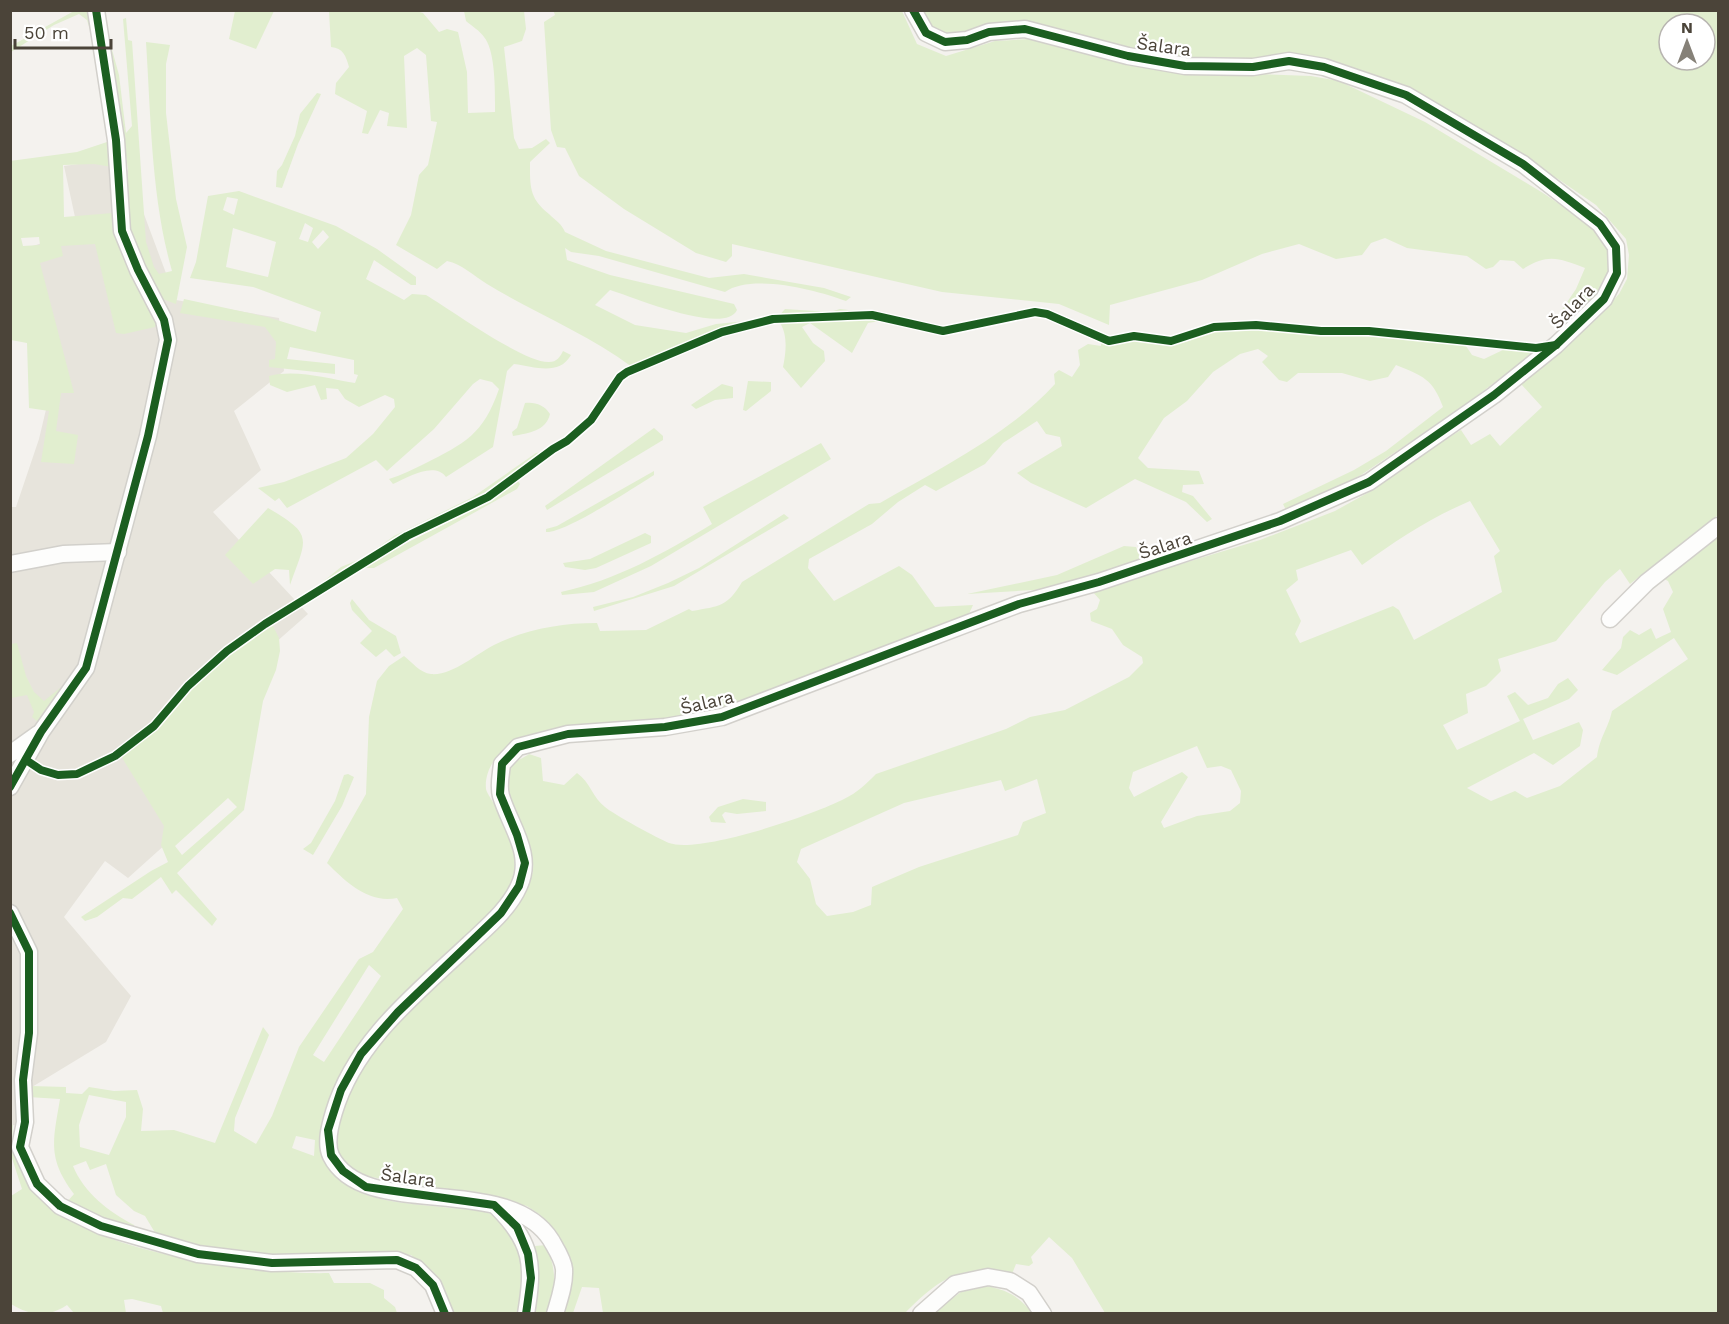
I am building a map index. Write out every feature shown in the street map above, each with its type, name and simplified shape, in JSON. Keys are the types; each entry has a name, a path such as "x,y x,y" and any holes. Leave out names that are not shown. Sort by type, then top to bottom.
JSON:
{"street":[{"path":"10,787 41,732 86,668 148,436 168,340 164,320 138,270 122,231 116,140 96,10"},
{"name":"Šalara","path":"555,1314 564,1269 557,1250 544,1230 524,1213 494,1205 366,1187 343,1171 331,1155 328,1130 341,1090 361,1054 398,1012 501,913 519,886 525,863 517,835 500,794 502,764 518,747 568,734 665,727 722,717 1019,604 1110,579 1280,521 1369,482 1494,395 1556,345 1604,299 1617,273 1616,247 1600,224 1523,164 1406,95 1324,67 1289,61 1253,67 1185,66 1128,56 1025,29 989,32 967,40 945,42 926,33 913,10"},
{"path":"1610,619 1647,582 1719,526"},
{"path":"10,564 63,554 118,552"},
{"path":"10,754 41,732"},
{"path":"10,913 29,952 28,1033 17,1078 25,1122 20,1147 37,1184 60,1206 101,1226 198,1254 272,1263 396,1260 416,1268 433,1285 445,1314"},
{"path":"494,1205 517,1227 528,1254 531,1278 526,1314"},
{"path":"921,1314 955,1284 988,1277 1010,1281 1029,1293 1043,1314"}],"shaded area":[{"path":"123,158 176,300 279,318 284,371 234,411 261,470 213,512 308,614 144,758 177,834 128,878 105,861 64,917 131,996 106,1042 32,1087 30,1126 10,1125 10,507 16,507 39,439 54,376 33,246 78,231 64,166"}],"green space":[{"path":"553,10 902,11 917,44 946,56 995,41 1030,39 1134,66 1183,71 1311,76 1339,81 1425,122 1543,193 1595,228 1607,247 1609,272 1593,301 1559,332 1553,323 1576,289 1585,268 1561,260 1547,259 1523,269 1514,261 1500,260 1493,267 1486,269 1467,256 1407,248 1385,238 1371,243 1362,255 1336,259 1299,244 1262,254 1202,280 1110,305 1109,325 1059,304 942,292 732,244 732,256 726,262 696,253 624,209 579,176 565,148 557,147 551,130 544,22 555,15"},
{"path":"74,11 90,11 93,40 87,20 79,14 54,25 11,52 11,46"},
{"path":"235,11 274,11 256,49 229,39"},
{"path":"329,11 416,11 423,13 439,32 447,29 458,32 467,72 468,113 495,112 495,84 493,62 488,44 484,37 466,21 464,11 524,11 526,29 522,41 504,47 514,138 519,149 532,148 546,139 550,143 530,162 532,191 542,208 560,224 565,232 606,251 709,278 744,274 824,288 851,297 846,301 802,288 767,284 736,286 725,292 599,256 571,252 565,248 567,260 610,275 734,304 737,310 729,317 715,319 698,317 610,290 595,305 635,325 686,333 716,324 777,318 785,309 830,312 840,309 857,311 873,317 883,314 893,316 886,320 868,323 852,353 810,323 802,327 813,343 824,351 825,361 801,388 783,367 785,339 780,323 729,330 674,350 671,348 642,365 632,367 597,344 505,295 458,265 447,261 437,269 396,245 411,215 419,175 428,165 437,122 431,121 426,55 417,48 404,56 407,128 387,126 389,113 380,110 368,134 362,133 367,111 335,94 336,83 349,67 343,53 331,47"},
{"path":"917,11 1718,11 1718,515 1630,584 1620,569 1605,582 1556,641 1498,659 1501,671 1486,686 1466,694 1468,713 1443,725 1457,750 1520,721 1507,696 1515,692 1528,705 1548,698 1558,684 1568,678 1578,690 1569,699 1523,719 1533,740 1579,722 1583,730 1580,746 1553,765 1534,753 1467,788 1491,801 1515,791 1527,798 1560,786 1597,757 1612,711 1688,659 1674,638 1617,675 1602,670 1621,648 1623,637 1630,630 1639,635 1651,628 1656,639 1671,632 1663,609 1673,592 1668,581 1654,574 1718,528 1718,1313 1105,1313 1072,1258 1049,1237 1031,1257 1033,1263 1029,1266 1016,1264 1012,1274 978,1271 952,1277 929,1291 905,1313 603,1313 599,1288 582,1287 573,1313 562,1313 570,1261 564,1244 539,1214 527,1206 487,1196 359,1175 340,1157 336,1148 335,1136 348,1095 364,1066 384,1038 408,1011 513,910 529,884 533,870 531,852 514,812 507,786 508,774 517,761 529,754 541,758 543,781 564,785 577,773 605,807 669,843 684,845 730,838 783,823 849,797 876,774 1006,729 1030,717 1065,710 1129,677 1143,663 1142,657 1123,645 1112,629 1091,621 1090,613 1097,609 1100,600 1092,591 1260,540 1335,511 1371,491 1407,463 1461,430 1471,445 1490,434 1500,446 1542,407 1521,384 1589,326 1619,294 1627,279 1629,255 1626,239 1596,205 1558,179 1350,70 1180,58 1115,47 1080,36 937,38","holes":["1470,501 1500,551 1494,556 1502,592 1414,640 1399,610 1393,606 1300,643 1295,634 1301,621 1286,590 1298,580 1296,570 1351,550 1362,565 1414,530","1197,746 1207,768 1221,766 1231,770 1241,791 1240,803 1230,811 1197,816 1164,828 1161,822 1188,777 1182,772 1134,797 1129,788 1133,772","1037,779 1046,813 1023,822 1018,835 919,867 872,887 871,905 853,912 827,916 816,904 810,879 797,862 801,849 904,803 1001,780 1005,791"]},
{"path":"126,18 128,40 132,41 146,242 154,267 159,274 172,271 156,186 146,42 170,45 166,64 166,113 176,199 187,247 176,304 160,298 127,226 123,179 128,180 128,169 108,35 119,75 126,133 132,126 123,19"},
{"path":"317,93 321,94 298,144 282,188 276,187 277,171 295,136 300,114"},
{"path":"110,141 112,167 94,164 63,165 64,217 113,213 157,322 155,327 124,334 116,333 95,244 61,246 63,256 40,263 74,393 61,393 56,431 78,435 74,464 41,462 49,411 29,408 27,343 11,340 10,161 77,152","holes":["39,237 40,245 23,246 21,238"]},
{"path":"239,191 336,226 377,249 416,277 416,285 411,285 374,260 366,279 404,300 412,294 426,295 506,345 538,360 554,361 563,351 571,355 566,362 553,368 514,364 507,371 493,447 446,477 435,470 420,472 393,484 389,479 438,457 471,436 493,405 499,389 492,382 480,379 473,384 434,429 387,471 376,460 287,508 279,498 275,501 258,488 284,482 346,458 373,434 395,407 394,399 385,395 359,407 345,399 338,389 326,388 327,399 321,400 315,385 287,392 270,385 269,376 301,374 355,383 358,375 354,374 354,360 290,347 287,359 335,364 335,374 269,367 269,360 275,359 276,342 265,327 180,313 184,299 267,317 316,332 321,312 253,287 190,278 196,262 208,196","holes":["227,197 238,199 234,215 223,210","305,223 313,228 308,242 299,239","233,228 276,242 268,277 226,267","323,230 329,237 318,249 312,242"]},
{"path":"1231,327 1464,343 1472,355 1484,359 1505,349 1535,352 1458,410 1361,475 1287,512 1283,504 1354,470 1386,451 1443,407 1431,384 1396,365 1388,377 1370,381 1342,373 1298,373 1287,382 1279,380 1262,362 1268,356 1258,349 1240,354 1213,372 1187,401 1164,418 1138,458 1148,468 1199,471 1204,484 1183,485 1182,492 1193,496 1212,519 1207,522 1186,502 1135,479 1086,508 1031,483 1017,473 1062,446 1060,437 1046,434 1037,421 1003,443 985,464 936,491 925,485 898,502 872,524 809,559 808,568 834,601 899,566 912,575 935,607 973,605 968,616 806,678 758,699 672,719 582,725 547,730 514,742 493,762 487,775 486,789 512,845 514,868 512,880 496,905 400,1000 358,1051 340,1079 322,1126 321,1141 327,1164 342,1182 355,1190 402,1203 479,1210 493,1215 500,1221 514,1240 523,1268 523,1285 517,1313 454,1313 441,1281 411,1255 258,1255 209,1248 157,1236 145,1216 134,1211 116,1195 106,1164 90,1170 86,1161 73,1166 84,1185 98,1201 134,1225 135,1229 80,1206 76,1210 66,1203 74,1194 59,1170 54,1149 60,1099 28,1097 31,1086 66,1087 66,1093 82,1094 89,1087 114,1091 137,1090 143,1109 141,1131 174,1130 215,1143 263,1027 269,1035 235,1118 234,1131 256,1144 272,1116 299,1047 359,959 373,952 403,909 397,898 376,898 367,894 341,877 327,863 366,794 369,717 377,681 389,666 404,656 423,672 439,674 455,668 506,639 532,631 570,624 597,623 600,631 646,630 689,609 692,611 722,604 732,596 742,582 869,504 880,503 949,464 1017,419 1055,384 1054,374 1059,370 1072,377 1080,365 1078,350 1088,344 1101,346 1101,342 1134,339 1174,343 1208,328","holes":["369,965 381,976 324,1062 313,1055","89,1095 126,1102 126,1117 109,1155 80,1147 79,1125","296,1136 315,1140 314,1156 292,1148"]},
{"path":"748,381 771,382 771,391 746,411 743,410"},
{"path":"722,384 733,387 733,398 715,400 696,409 691,405"},
{"path":"525,403 533,403 545,408 550,414 548,420 541,428 513,436 512,432 517,428"},
{"path":"654,428 663,436 663,440 547,510 545,506"},
{"path":"821,443 831,459 651,566 594,592 562,595 561,592 621,573 694,535 712,524 703,507"},
{"path":"536,453 545,453 472,504 396,540 321,588 319,585 341,567 363,558 394,536 473,497"},
{"path":"654,471 654,475 600,509 568,526 546,532 546,529 557,526"},
{"path":"518,481 520,484 517,489 374,568 364,568 402,545 481,505"},
{"path":"268,508 293,525 303,539 303,547 290,585 289,570 275,569 253,584 225,555"},
{"path":"784,514 789,518 674,586 594,611 593,607 633,597 699,568"},
{"path":"645,533 651,536 651,543 596,568 585,570 565,567 563,563 590,559"},
{"path":"1124,546 1136,547 1141,559 1049,589 967,594 1057,575"},
{"path":"352,599 369,620 396,636 401,653 394,657 386,649 376,657 360,643 372,631 352,610 350,603"},
{"path":"272,624 279,638 280,651 276,670 263,701 244,810 177,873 217,919 212,926 176,890 172,894 161,877 132,899 123,898 97,917 85,921 81,917 168,862 161,845 164,826 121,756 155,727 212,666","holes":["228,798 237,807 182,855 175,846"]},
{"path":"17,643 26,676 34,692 44,701 60,688 63,692 39,723 32,717 34,712 27,695 11,698 11,644"},
{"path":"344,775 354,777 342,806 313,855 303,849 311,843 335,801"},
{"path":"743,799 766,802 766,811 737,814 725,812 722,815 726,823 711,822 709,817 718,807"},
{"path":"10,1125 13,1125 13,1145 17,1160 26,1174 57,1210 88,1229 118,1241 191,1260 267,1270 329,1273 334,1283 370,1283 384,1290 384,1298 395,1307 397,1313 163,1313 161,1306 132,1299 124,1300 126,1313 74,1313 67,1305 46,1314 32,1313 18,1308 11,1304 11,1196 22,1189 11,1155"},
{"path":"546,1245 554,1271 553,1295 548,1313 535,1313 539,1278 535,1246"},
{"path":"987,1286 1012,1295 1032,1313 931,1314 961,1292"}],"cycle path":[{"path":"10,787 41,732 86,668 148,436 168,340 164,320 138,270 122,231 116,140 96,10"},
{"path":"526,1314 531,1278 528,1254 517,1227 494,1205 366,1187 343,1171 331,1155 328,1130 341,1090 361,1054 398,1012 501,913 519,886 525,863 517,835 500,794 502,764 518,747 568,734 665,727 722,717 1019,604 1099,582 1280,521 1369,482 1494,395 1556,345 1604,299 1617,273 1616,247 1600,224 1523,164 1406,95 1324,67 1289,61 1253,67 1185,66 1128,56 1025,29 989,32 967,40 945,42 926,33 913,10"},
{"path":"26,760 41,770 58,775 77,774 115,756 154,726 188,686 227,651 265,624 407,536 488,497 567,441 591,420 620,377 627,372 722,332 773,319 872,315 943,331 1035,312 1047,314 1109,341 1134,336 1171,341 1214,327 1256,325 1321,331 1369,331 1536,348 1556,345"},
{"path":"10,913 29,952 29,1033 23,1080 25,1122 20,1147 37,1184 60,1206 101,1226 198,1254 272,1263 397,1260 416,1268 433,1285 445,1314"}]}
